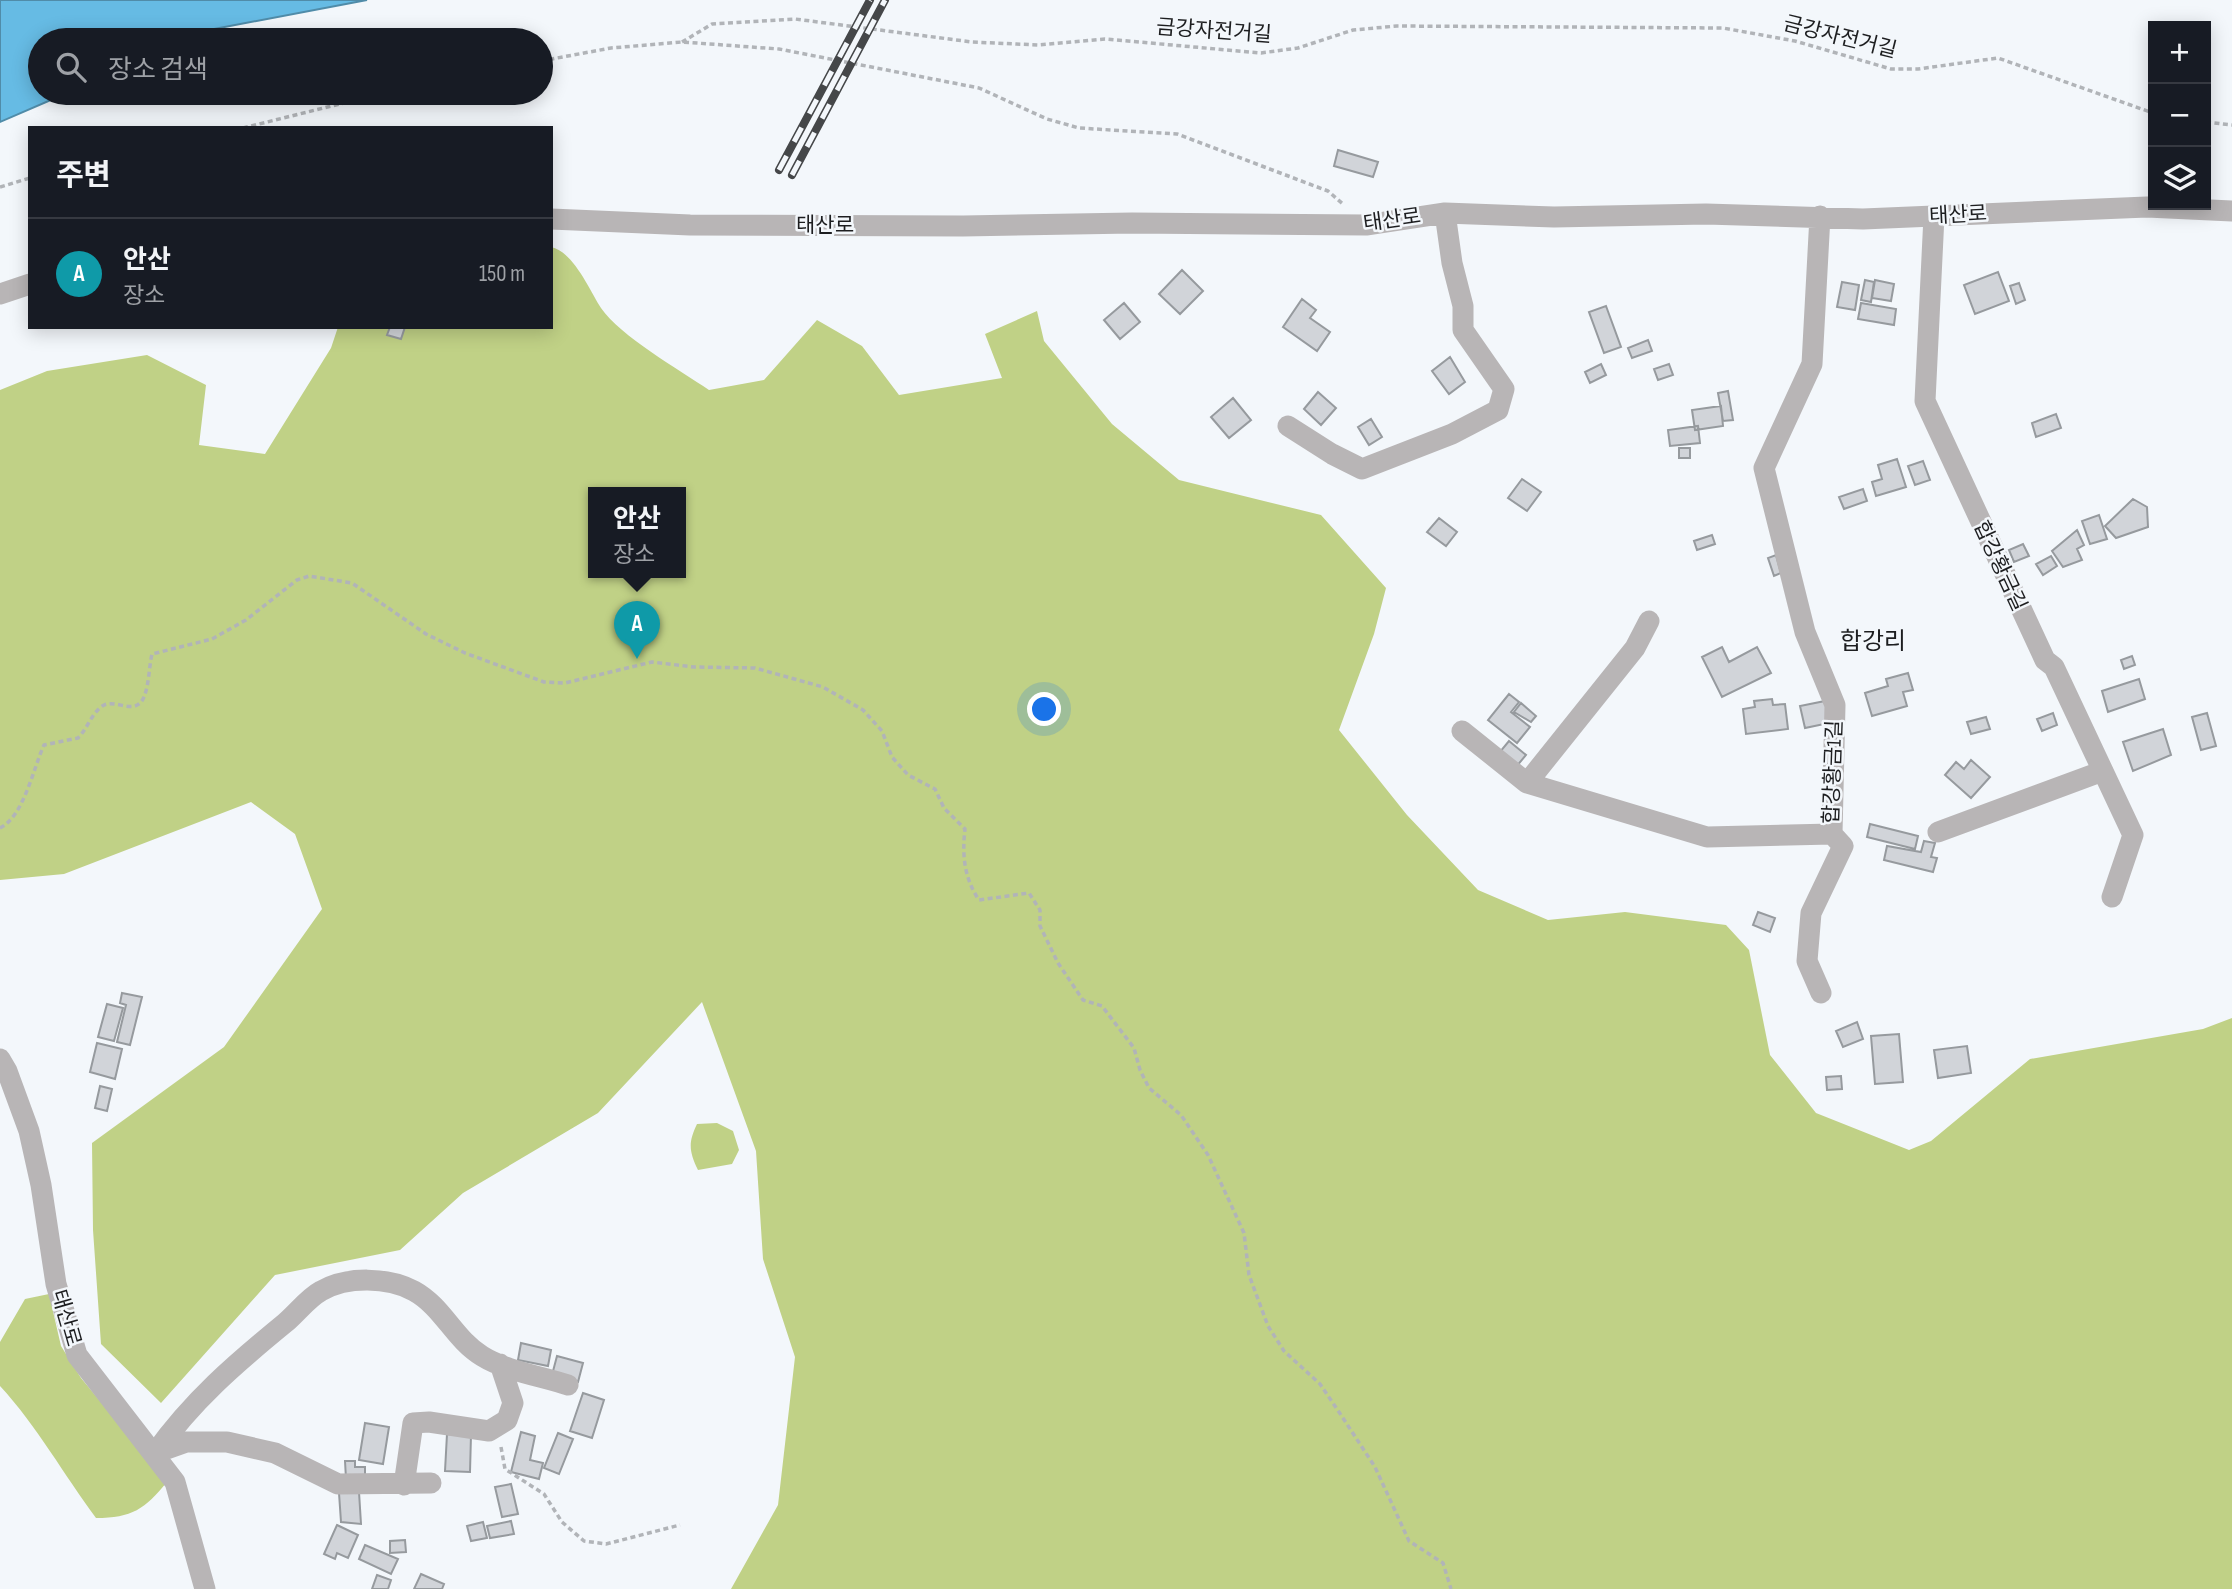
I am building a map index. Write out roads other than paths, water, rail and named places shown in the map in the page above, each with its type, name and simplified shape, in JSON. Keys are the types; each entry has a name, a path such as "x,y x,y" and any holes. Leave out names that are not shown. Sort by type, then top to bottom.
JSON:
{"street":[{"name":"태산로","path":"553,219 745,225 1132,223 1366,226 1445,213 1554,217 1820,216 1863,219 2147,207 2232,211"},
{"path":"1288,426 1362,469 1452,434 1498,410 1504,389 1463,330 1462,306 1452,263 1445,213"},
{"name":"합강황금1길","path":"1527,783 1707,837 1832,834 1835,705 1805,632 1764,468 1812,364 1820,216"},
{"name":"합강황금길","path":"1934,216 1925,401 2045,660 2054,667 2133,835 2112,897"},
{"path":"0,294 28,285"},
{"path":"1462,731 1527,783 1635,648 1649,621"},
{"path":"1938,832 2103,771"},
{"path":"1821,993 1807,961 1811,914 1843,846 1832,834"},
{"name":"태산로","path":"0,1059 30,1131 56,1284 77,1355 175,1482 205,1589"},
{"path":"155,1453 183,1414 238,1362 321,1291 359,1280 412,1290 437,1306 460,1338 483,1357 568,1384"},
{"path":"404,1485 413,1423 429,1422 489,1431 507,1420 513,1403 500,1364"},
{"path":"155,1453 186,1442 227,1442 275,1453 338,1484 431,1483"}],"water":[{"path":"0,0 367,0 220,28 28,28 28,105 39,105 0,122"}],"railway":[{"path":"779,170 870,0"},
{"path":"792,175 885,0"}],"place":[{"name":"안산","path":"637,659"}],"district":[{"name":"합강리","path":"1873,641"}]}
